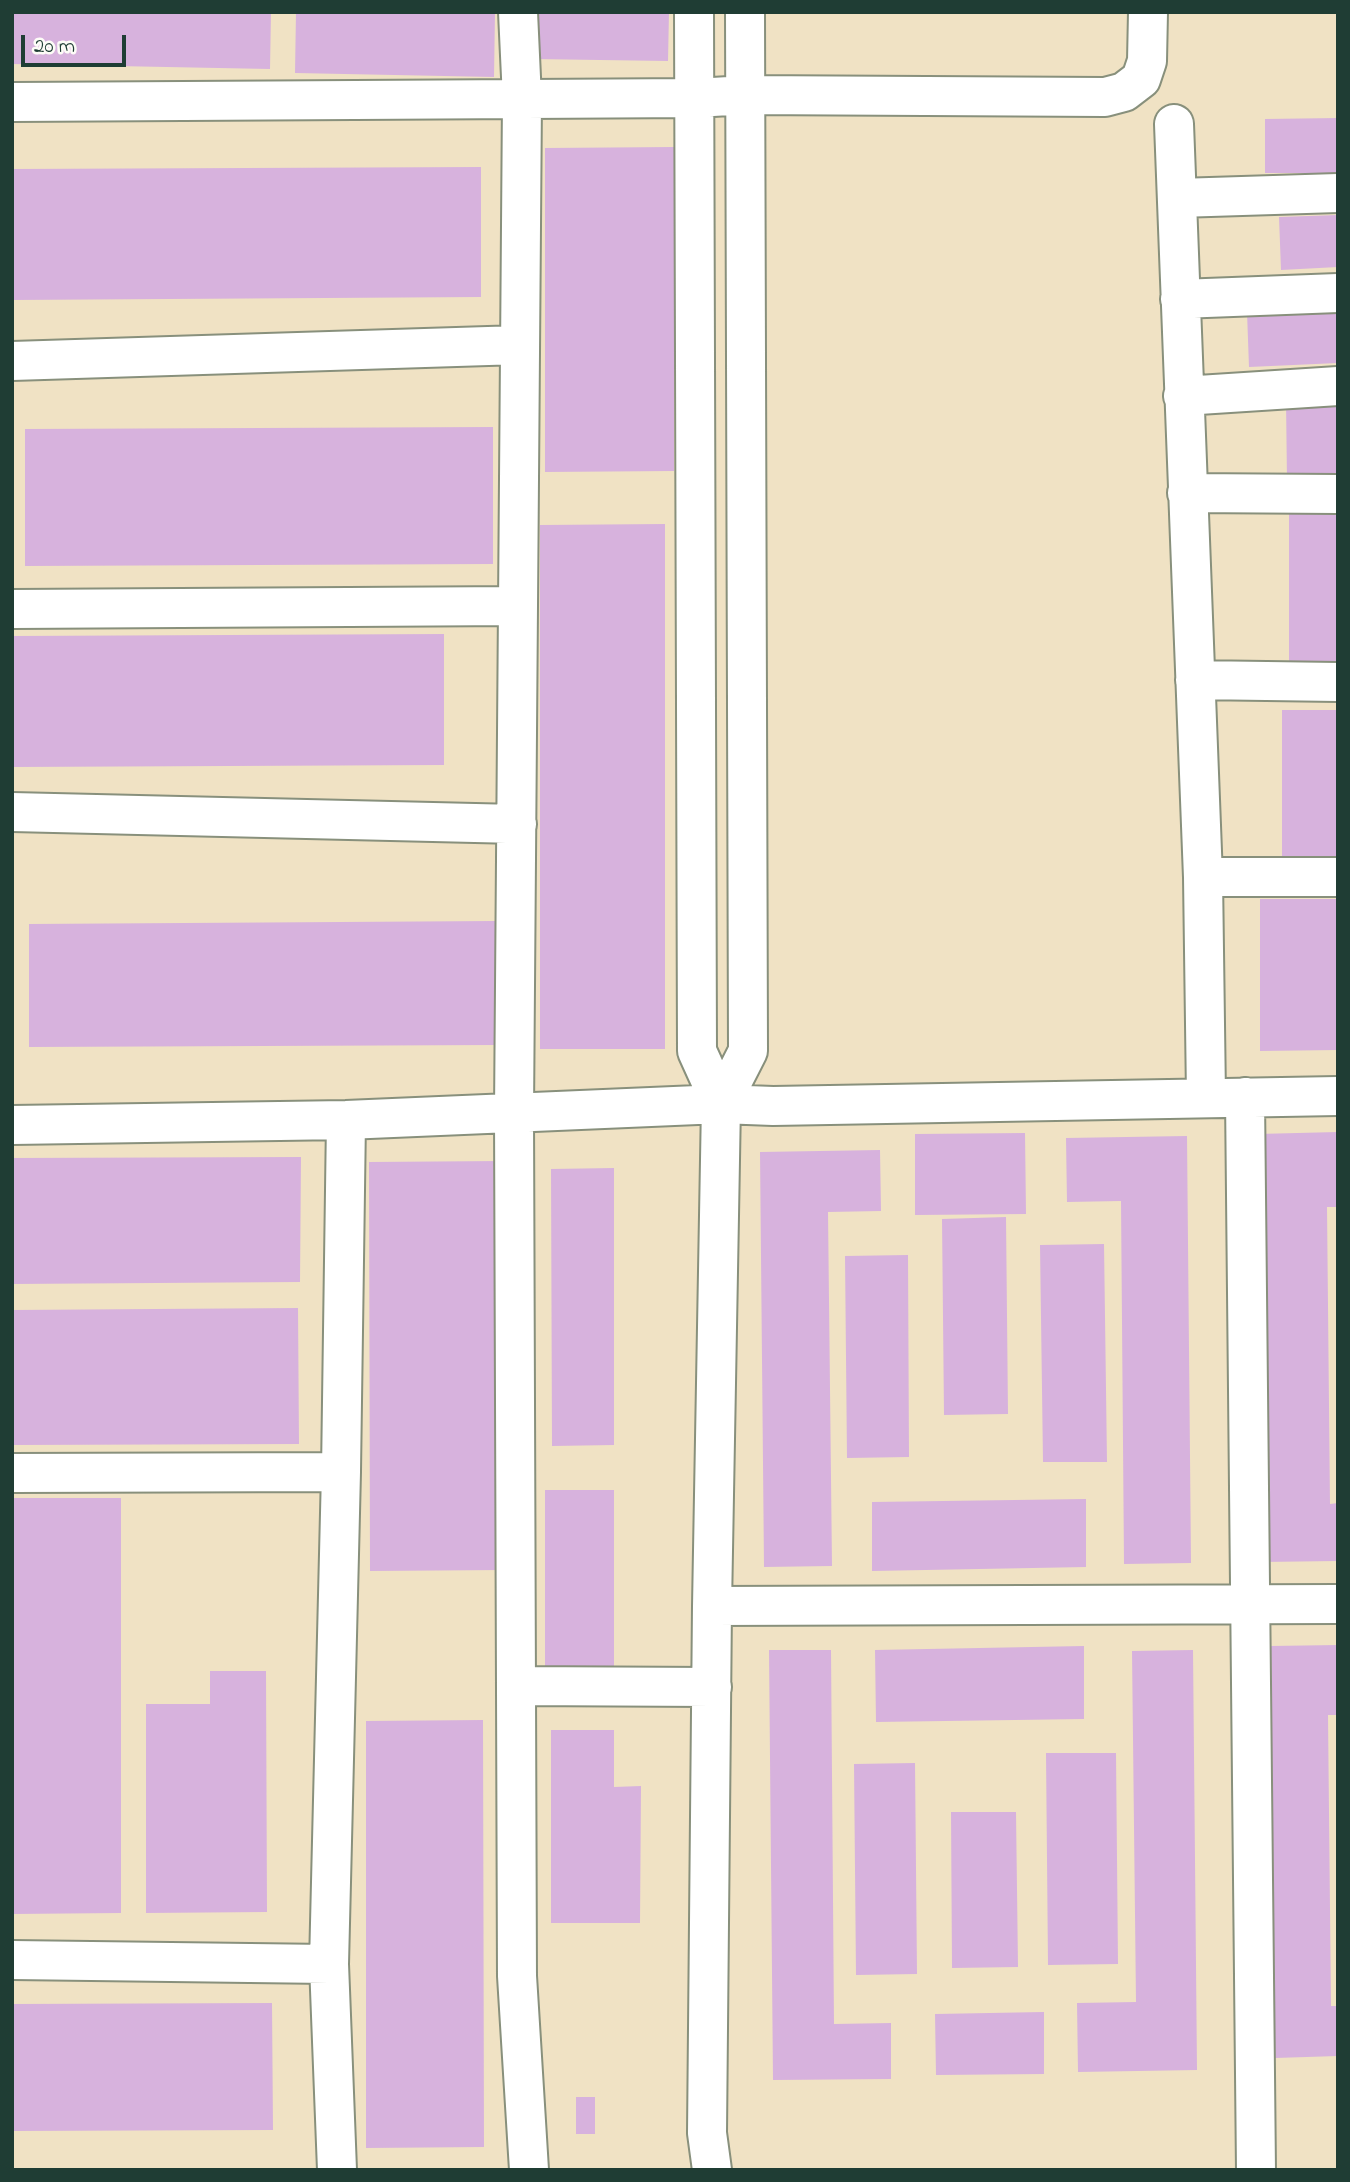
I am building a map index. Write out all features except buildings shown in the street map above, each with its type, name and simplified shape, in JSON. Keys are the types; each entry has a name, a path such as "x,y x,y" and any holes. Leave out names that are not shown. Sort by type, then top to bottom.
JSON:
{"street":[{"path":"518,12 522,99 514,1113 517,1976 529,2170"},
{"path":"690,2170 710,2151 712,1606 721,1104 697,1051 694,12"},
{"path":"721,1104 748,1051 746,12"},
{"path":"12,102 696,98 746,95 1105,97 1124,92 1141,79 1147,61 1148,12"},
{"path":"1174,124 1203,877 1206,1097"},
{"path":"1178,198 1338,193"},
{"path":"1180,299 1338,293"},
{"path":"12,361 520,345"},
{"path":"1183,396 1338,386"},
{"path":"1187,493 1338,494"},
{"path":"12,609 517,607"},
{"path":"1195,680 1338,682"},
{"path":"12,812 517,824"},
{"path":"1203,877 1338,877"},
{"path":"12,1125 346,1120 721,1104 773,1106 1338,1096"},
{"path":"1245,1097 1256,2170"},
{"path":"337,2170 329,1964 346,1120"},
{"path":"12,1473 341,1472"},
{"path":"712,1606 1338,1604"},
{"path":"516,1686 712,1687"},
{"path":"12,1961 329,1964"}]}
